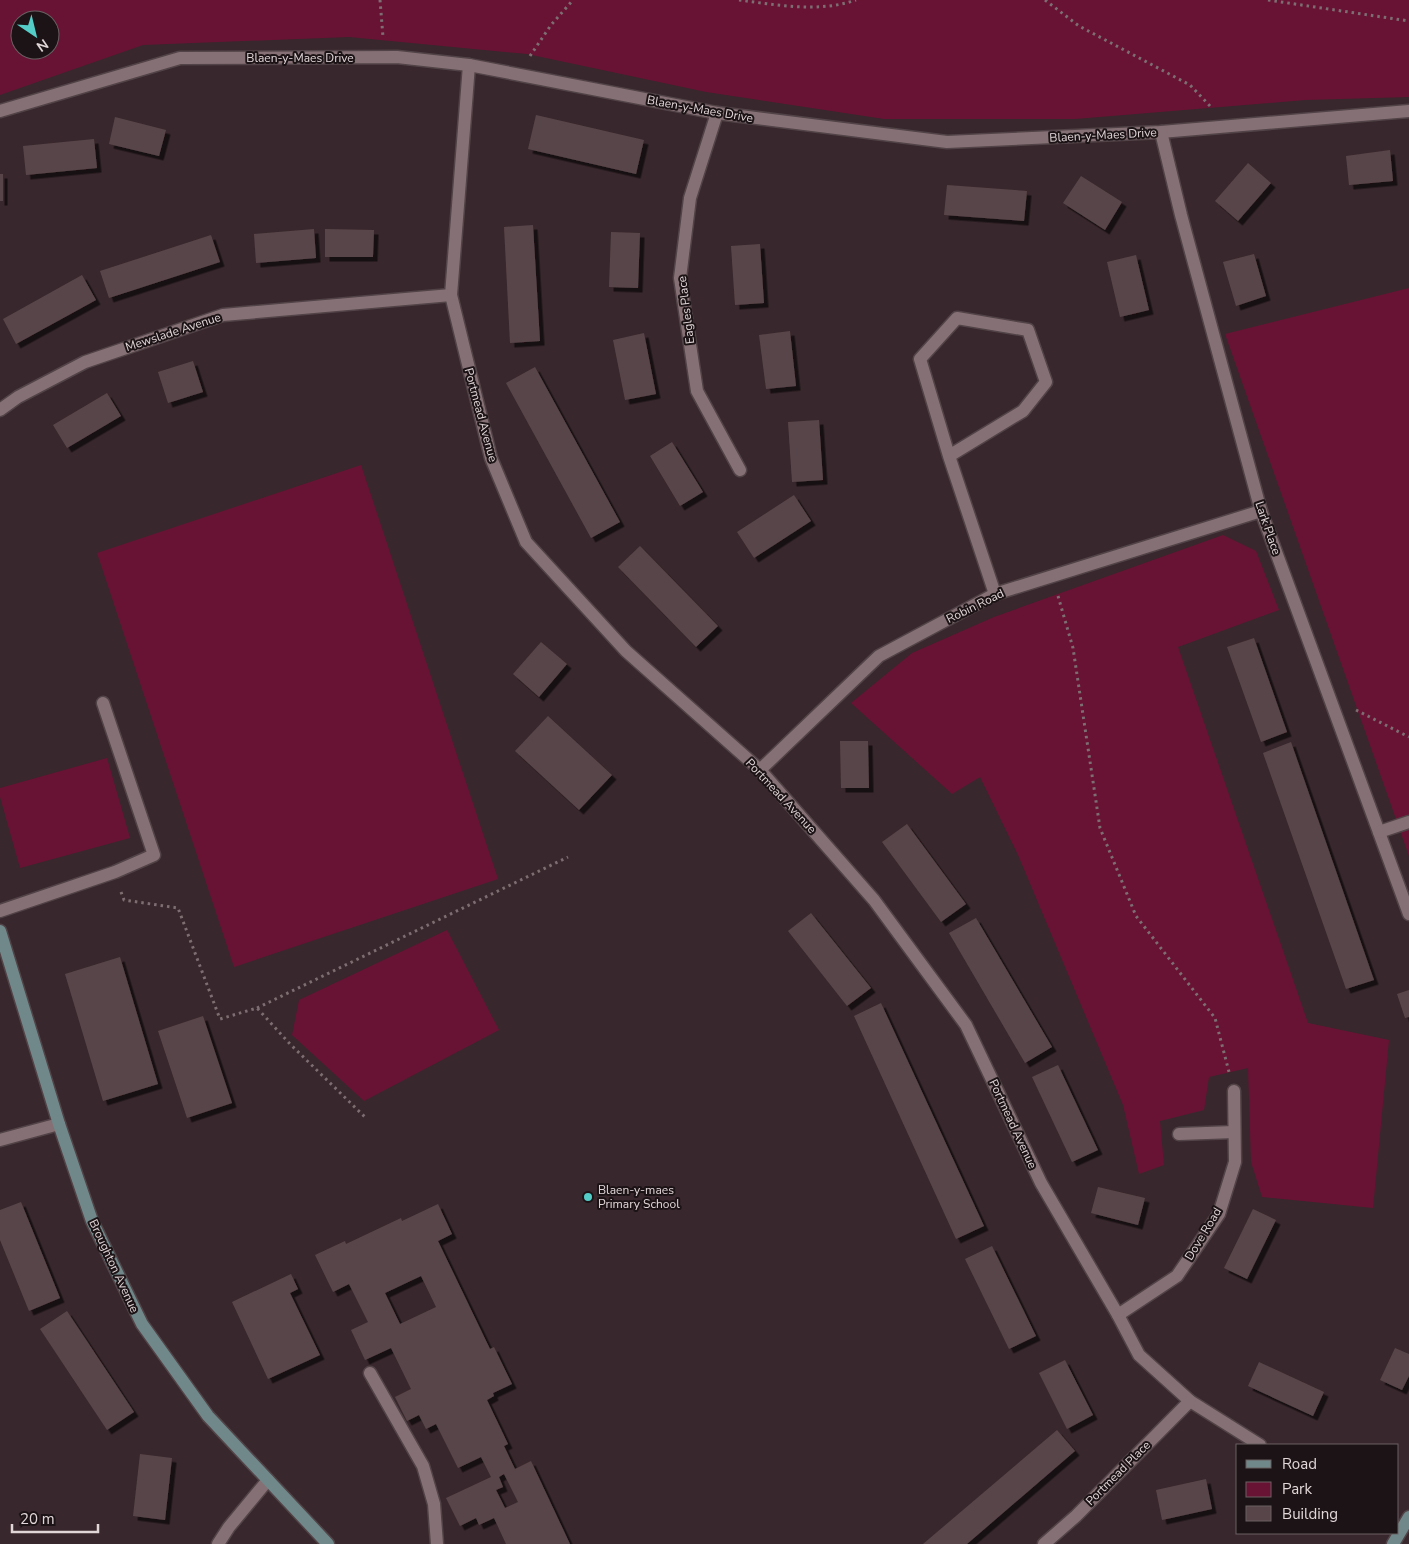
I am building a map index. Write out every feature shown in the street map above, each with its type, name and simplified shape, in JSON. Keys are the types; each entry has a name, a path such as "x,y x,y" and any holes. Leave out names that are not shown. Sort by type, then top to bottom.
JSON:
{"street":[{"name":"Blaen-y-Maes Drive","path":"0,111 180,58 397,57 469,65 717,114 947,142 1161,132 1409,111"},
{"name":"Portmead Avenue","path":"469,65 451,296 491,458 526,542 626,651 760,770 874,900 966,1025 1041,1183 1118,1315 1138,1355 1190,1401 1258,1444"},
{"name":"Eagles Place","path":"717,114 690,198 680,278 697,391 740,470"},
{"name":"Lark Place","path":"1161,132 1181,215 1261,511 1409,914"},
{"name":"Mewslade Avenue","path":"0,410 18,397 85,362 224,315 451,296"},
{"path":"948,456 1023,411 1046,382 1028,330 957,318 920,359 948,456 995,594"},
{"name":"Robin Road","path":"760,770 879,656 995,594 1261,511"},
{"path":"0,911 115,872 154,855 103,703"},
{"path":"1379,832 1409,822"},
{"name":"Broughton Avenue","path":"0,931 59,1124 92,1221 142,1324 208,1416 328,1544"},
{"name":"Dove Road","path":"1118,1315 1177,1276 1218,1214 1235,1162 1234,1091"},
{"path":"0,1140 59,1124"},
{"path":"1179,1134 1234,1132"},
{"path":"370,1373 423,1466 434,1504 438,1544"},
{"name":"Portmead Place","path":"1044,1544 1076,1516 1190,1401"},
{"path":"218,1544 229,1527 268,1480"},
{"path":"1399,1534 1409,1517"}],"path":[{"path":"380,0 385,58"},
{"path":"517,75 551,25 573,0"},
{"path":"738,0 797,7 842,5 856,0"},
{"path":"1045,0 1079,26 1190,85 1230,126"},
{"path":"1268,0 1409,21"},
{"path":"1052,576 1072,648 1100,828 1136,916 1215,1018 1234,1091"},
{"path":"1329,696 1409,737"},
{"path":"115,872 124,900 178,908 220,1019 258,1008 568,857"},
{"path":"258,1008 290,1044 367,1119"}],"green space":[{"path":"0,0 1409,0 1409,97 1305,100 1075,119 884,119 706,92 527,54 349,37 143,45 0,95"},
{"path":"1409,288 1409,856 1225,334"},
{"path":"361,465 498,879 234,967 97,553"},
{"path":"1223,535 1256,551 1279,610 1178,647 1308,1023 1389,1040 1373,1208 1262,1197 1251,1162 1248,1068 1209,1077 1204,1110 1160,1121 1164,1165 1139,1174 1123,1105 1018,855 980,777 952,794 851,703 912,653 994,617"},
{"path":"107,758 130,838 20,868 0,797 0,788"},
{"path":"447,930 499,1030 364,1101 292,1035 299,1000"}],"building":[{"path":"536,115 644,140 636,174 528,149"},
{"path":"115,117 166,130 159,156 109,144"},
{"path":"94,139 97,168 26,175 23,146"},
{"path":"1390,150 1393,181 1349,185 1346,156"},
{"path":"1248,163 1271,183 1238,221 1215,201"},
{"path":"0,174 3,174 3,201 0,201"},
{"path":"1081,176 1122,202 1105,230 1063,203"},
{"path":"947,185 1027,191 1024,221 944,215"},
{"path":"533,225 540,341 510,343 504,227"},
{"path":"314,229 316,258 256,263 254,234"},
{"path":"325,229 374,230 373,257 325,257"},
{"path":"611,232 640,233 638,288 609,287"},
{"path":"211,235 220,262 109,298 100,271"},
{"path":"760,244 764,303 735,305 731,246"},
{"path":"1254,254 1266,296 1236,306 1223,262"},
{"path":"1136,255 1149,310 1120,317 1107,262"},
{"path":"82,275 96,300 16,344 3,319"},
{"path":"790,331 796,386 766,389 759,335"},
{"path":"644,333 656,394 625,400 613,340"},
{"path":"193,361 203,392 168,403 158,372"},
{"path":"535,367 620,522 591,538 506,383"},
{"path":"107,393 121,416 67,448 53,425"},
{"path":"819,420 823,480 792,482 788,422"},
{"path":"672,442 703,492 680,506 650,456"},
{"path":"794,495 811,521 754,558 737,532"},
{"path":"640,546 718,626 696,647 618,567"},
{"path":"1254,638 1287,732 1261,742 1227,647"},
{"path":"541,642 567,664 539,697 513,674"},
{"path":"548,716 612,775 579,810 515,751"},
{"path":"840,741 868,741 869,788 841,788"},
{"path":"1291,742 1374,980 1346,989 1263,753"},
{"path":"907,824 966,904 941,922 882,842"},
{"path":"811,913 871,988 847,1006 788,931"},
{"path":"976,918 1052,1047 1025,1063 949,933"},
{"path":"120,957 158,1084 103,1101 65,974"},
{"path":"1409,990 1409,1017 1405,1018 1397,994"},
{"path":"881,1003 984,1226 956,1239 854,1016"},
{"path":"203,1016 232,1103 187,1118 158,1031"},
{"path":"1058,1065 1098,1150 1072,1162 1032,1077"},
{"path":"1098,1187 1145,1198 1138,1225 1091,1213"},
{"path":"21,1202 60,1298 29,1311 0,1240 0,1210"},
{"path":"438,1204 452,1234 438,1241 490,1349 494,1347 512,1384 493,1393 494,1396 487,1400 508,1444 504,1446 515,1469 531,1461 570,1544 506,1544 494,1518 479,1525 476,1518 460,1526 446,1498 491,1477 481,1457 458,1468 436,1424 426,1429 419,1415 407,1421 395,1397 411,1389 391,1348 365,1360 351,1330 368,1322 349,1284 333,1292 315,1255 345,1241 346,1244 401,1218 402,1221","holes":["421,1276 436,1307 400,1324 385,1293","504,1474 518,1502 505,1508 496,1490 503,1487 499,1477"]},
{"path":"1253,1209 1276,1220 1247,1279 1224,1268"},
{"path":"992,1246 1036,1336 1009,1349 965,1259"},
{"path":"291,1274 298,1289 290,1293 320,1355 268,1379 232,1302"},
{"path":"67,1311 134,1412 107,1430 40,1329"},
{"path":"1395,1348 1409,1354 1409,1376 1402,1390 1380,1380"},
{"path":"1065,1360 1093,1415 1067,1429 1039,1373"},
{"path":"1259,1362 1324,1392 1313,1416 1248,1386"},
{"path":"1057,1430 1075,1451 967,1544 923,1544"},
{"path":"140,1454 172,1458 165,1520 133,1516"},
{"path":"1206,1479 1212,1509 1162,1520 1156,1490"}],"place":[{"name":"Blaen-y-maes Primary School","path":"588,1197"}]}
